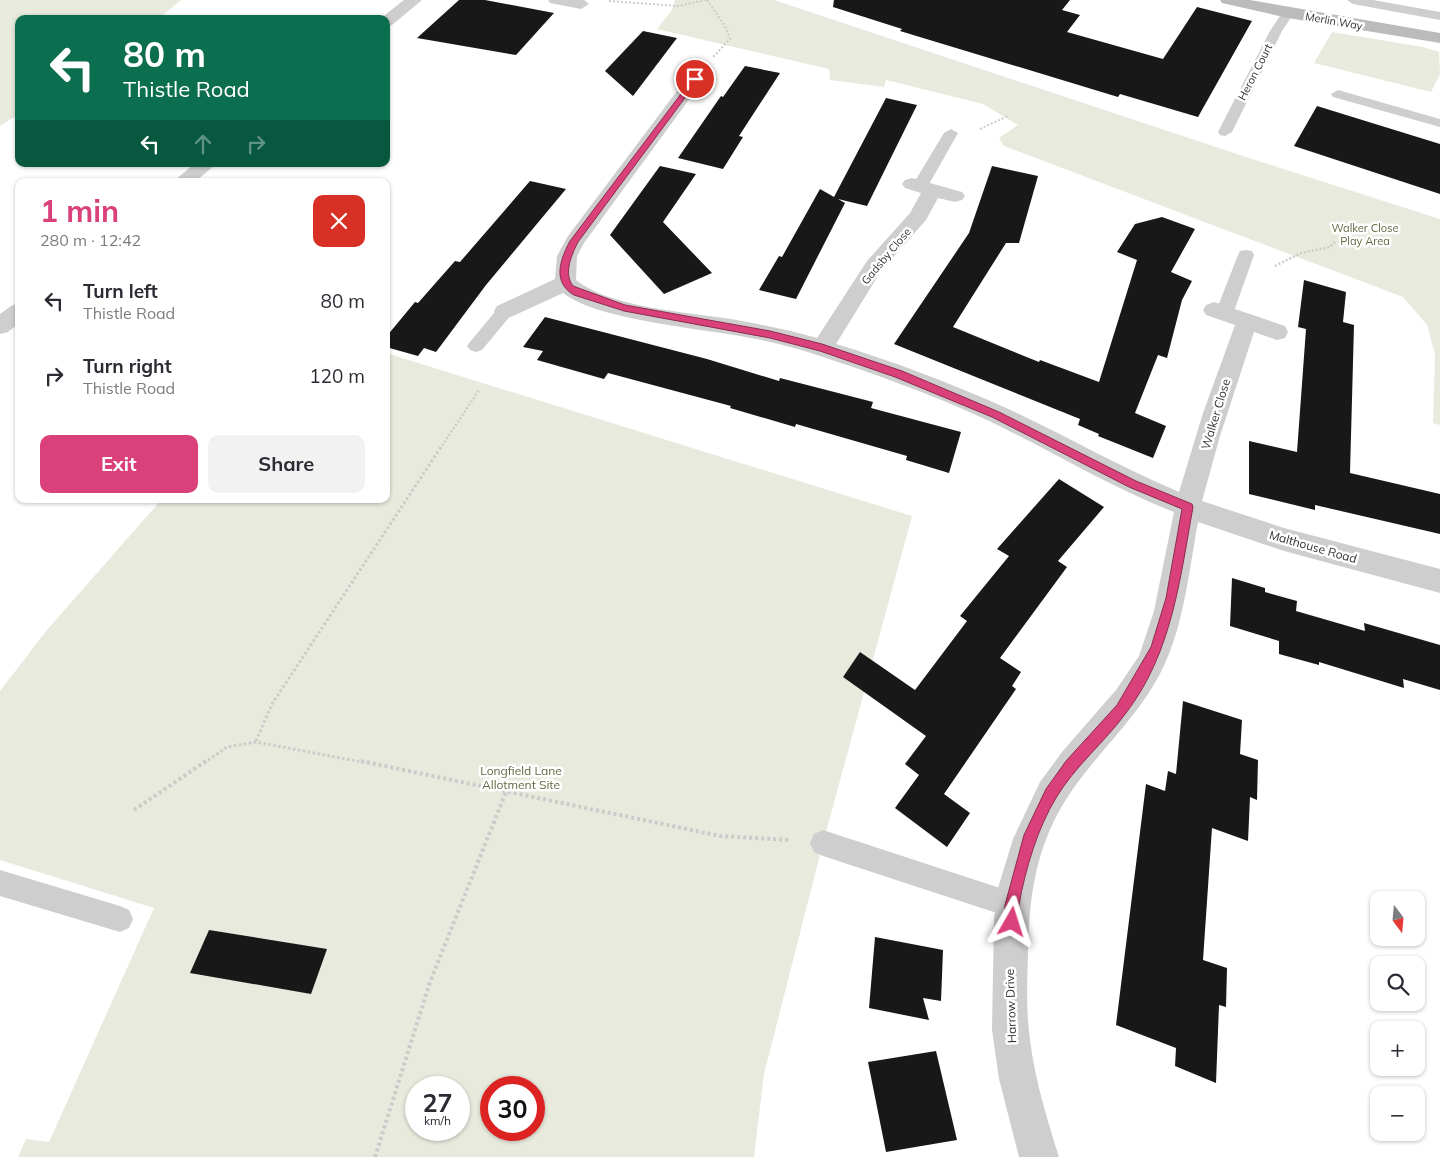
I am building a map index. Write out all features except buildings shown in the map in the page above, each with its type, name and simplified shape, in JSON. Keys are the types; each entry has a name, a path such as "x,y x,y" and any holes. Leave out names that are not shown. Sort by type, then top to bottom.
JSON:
{"street":[{"path":"390,19 414,0"},
{"path":"556,0 581,4"},
{"name":"Merlin Way","path":"1228,0 1288,14 1440,38"},
{"path":"505,311 565,283 566,256 575,241 695,79"},
{"path":"188,178 202,167"},
{"path":"921,186 955,196"},
{"name":"Gadsby Close","path":"822,348 874,266 919,216 921,186"},
{"name":"Malthouse Road","path":"565,283 577,293 624,308 770,334 822,348 899,374 996,414 1132,484 1188,507 1273,536 1440,581"},
{"path":"1219,312 1277,332"},
{"path":"0,326 15,314"},
{"name":"Walker Close","path":"1188,507 1219,400 1247,322"},
{"name":"Harrow Drive","path":"1039,1157 1013,1052 1009,990 1012,905 1031,835 1051,793 1070,766 1122,709 1145,673 1157,648 1171,598 1188,507"}],"lane":[{"path":"1360,26 1354,0 1440,16"},
{"name":"Heron Court","path":"1225,132 1276,31 1288,14"},
{"path":"1338,94 1440,123"},
{"name":"Gadsby Close","path":"921,186 951,133"},
{"path":"1219,312 1246,255"},
{"path":"476,346 505,311"},
{"path":"823,843 1012,905"},
{"path":"0,883 120,919"}],"path":[{"path":"603,0 678,6 706,0 725,26 730,38 695,79"},
{"path":"1270,270 1294,255 1334,246 1335,242"},
{"path":"256,742 272,704 479,390"},
{"path":"134,810 227,747 256,742 292,747 720,836 823,843"},
{"path":"375,1157 430,982 506,792"}],"green space":[{"path":"0,0 181,0 163,15 15,15 15,117 0,126"},
{"name":"Walker Close Play Area","path":"675,0 774,0 1252,159 1440,219 1440,425 1433,423 1435,354 1427,325 1403,297 1004,146 999,138 1018,125 983,104 886,80 884,87 830,80 829,69 657,29 672,10"},
{"path":"1332,32 1423,47 1439,52 1440,74 1431,92 1314,63"},
{"name":"Longfield Lane Allotment Site","path":"390,354 912,516 823,843 764,1074 754,1157 18,1157 26,1139 49,1142 154,908 0,860 0,691 47,630 158,503 390,503"}],"route":[{"path":"695,79 575,241 566,256 565,283 570,288 577,293 624,308 770,334 822,348 899,374 996,414 1132,484 1188,507 1168,615 1157,648 1145,673 1122,709 1070,766 1051,793 1031,835 1012,905 1012,922"}]}
